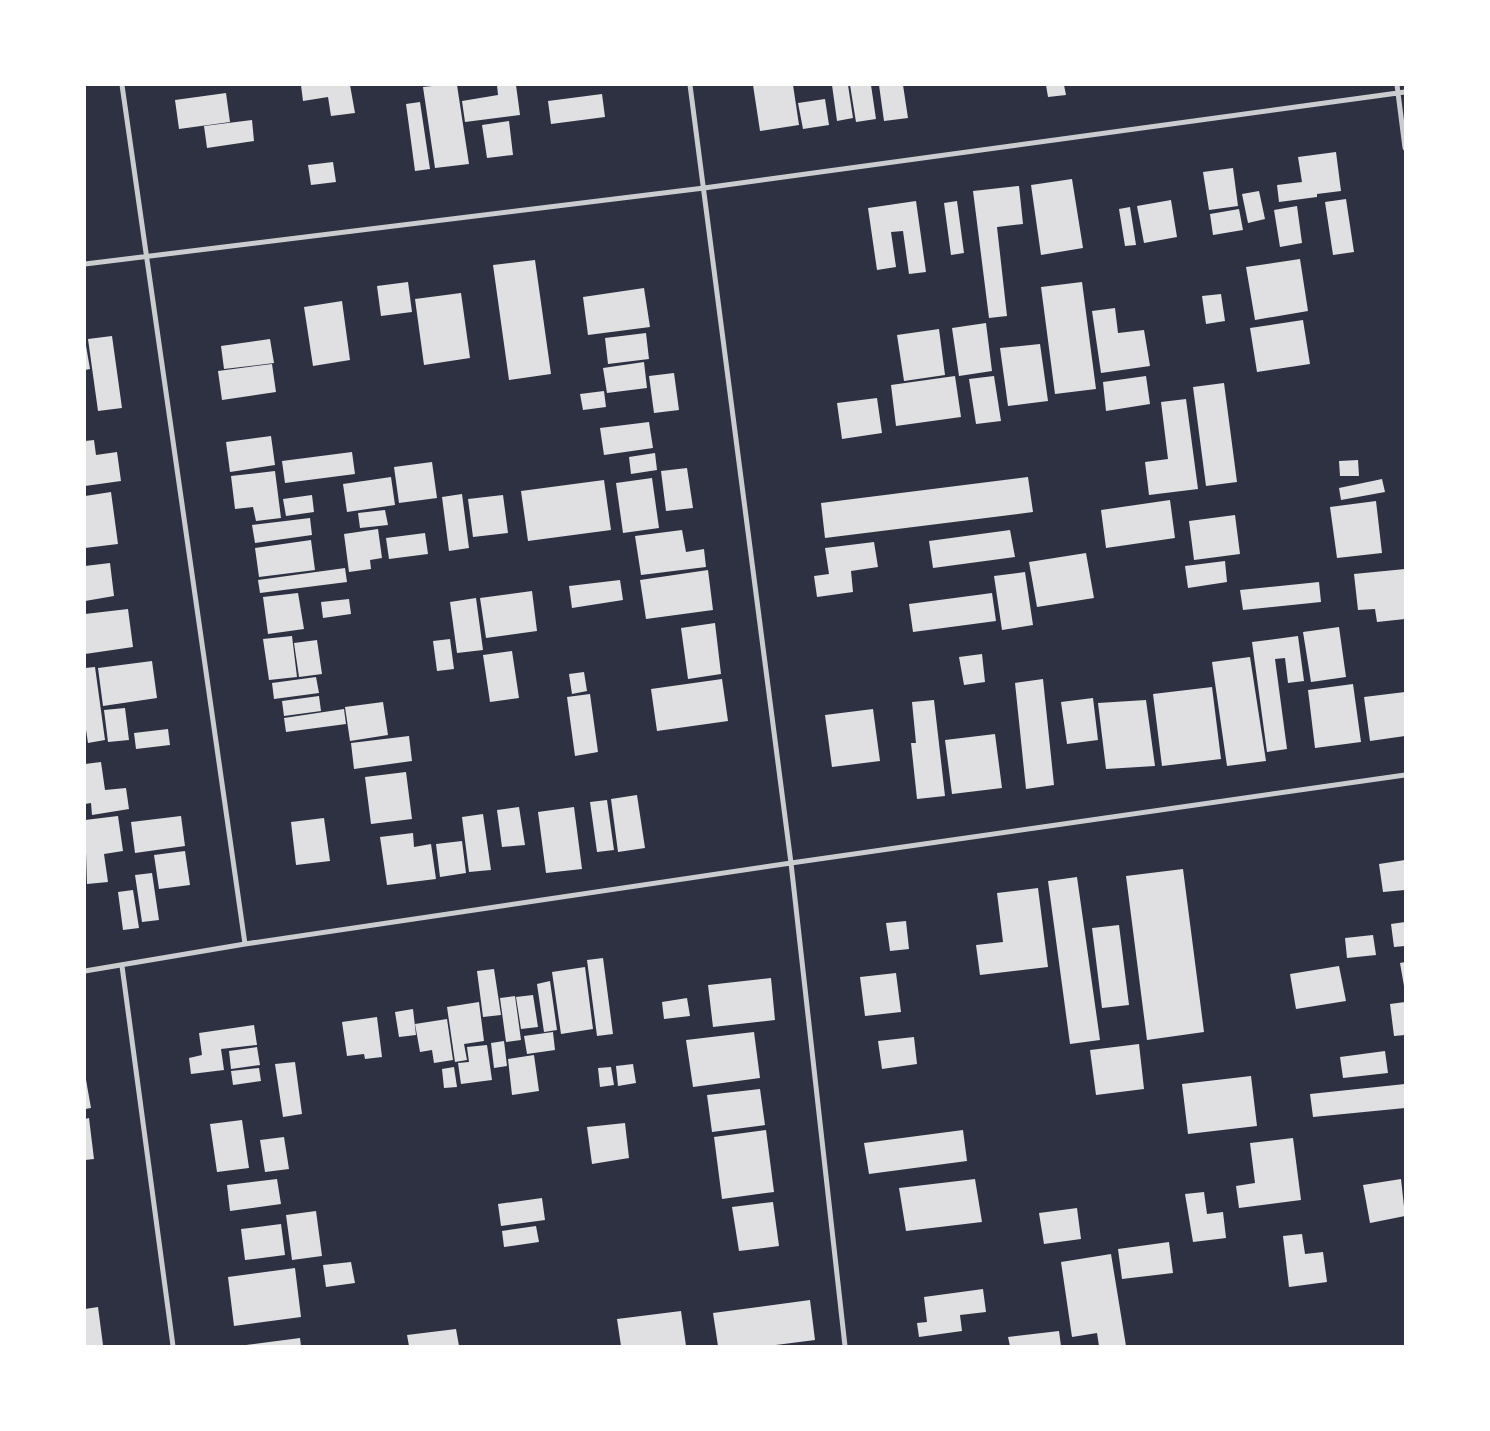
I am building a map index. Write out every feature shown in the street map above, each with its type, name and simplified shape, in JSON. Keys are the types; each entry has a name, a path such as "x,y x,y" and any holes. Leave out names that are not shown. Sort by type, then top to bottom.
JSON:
{"street":[{"path":"122,85 245,944"},
{"path":"690,85 791,863 845,1346"},
{"path":"1397,85 1405,148"},
{"path":"85,264 704,188 1405,92"},
{"path":"85,971 245,944 791,863 1405,776"},
{"path":"122,966 173,1346"}],"building":[{"path":"301,85 350,85 355,113 331,116 328,97 303,101"},
{"path":"457,85 469,164 435,168 423,87"},
{"path":"497,85 516,85 520,115 465,122 462,101 498,95"},
{"path":"753,85 793,85 799,125 760,131"},
{"path":"832,85 848,85 853,118 837,121"},
{"path":"850,85 871,85 876,119 856,122"},
{"path":"879,85 903,85 908,118 884,121"},
{"path":"1046,85 1064,85 1066,95 1048,97"},
{"path":"226,93 230,122 179,129 175,100"},
{"path":"602,94 605,117 551,124 548,101"},
{"path":"825,99 829,125 803,129 798,103"},
{"path":"420,102 430,169 415,171 406,104"},
{"path":"252,120 254,141 207,148 204,126"},
{"path":"509,121 513,155 487,158 482,125"},
{"path":"1336,152 1341,191 1317,194 1317,197 1279,202 1277,185 1302,182 1298,157"},
{"path":"333,162 336,182 311,185 308,165"},
{"path":"1233,168 1238,206 1209,210 1203,172"},
{"path":"1072,179 1083,248 1041,255 1031,185"},
{"path":"1019,186 1023,224 997,227 1007,316 989,318 973,191"},
{"path":"1259,191 1265,219 1248,223 1242,194"},
{"path":"1346,199 1354,252 1333,255 1325,202"},
{"path":"1171,200 1177,237 1144,243 1137,206"},
{"path":"916,201 926,272 909,274 903,231 891,232 896,267 877,270 868,208"},
{"path":"957,201 964,253 951,255 944,203"},
{"path":"1297,206 1302,243 1280,247 1274,210"},
{"path":"1130,207 1136,245 1125,246 1119,209"},
{"path":"1239,209 1243,230 1213,235 1210,214"},
{"path":"1300,259 1308,311 1255,320 1246,267"},
{"path":"535,260 551,374 509,380 493,265"},
{"path":"408,282 412,312 381,316 377,286"},
{"path":"1082,282 1096,389 1055,394 1041,287"},
{"path":"644,288 650,327 588,335 583,297"},
{"path":"461,293 470,358 424,365 415,299"},
{"path":"1221,294 1225,321 1206,324 1202,296"},
{"path":"342,301 350,360 313,366 304,307"},
{"path":"1115,308 1118,333 1144,330 1150,366 1101,373 1092,311"},
{"path":"1303,320 1310,364 1257,372 1250,328"},
{"path":"986,323 992,371 959,376 952,328"},
{"path":"939,329 945,375 904,381 897,335"},
{"path":"646,333 649,359 608,364 605,338"},
{"path":"112,336 122,408 98,411 88,339"},
{"path":"270,339 274,363 224,369 221,346"},
{"path":"85,340 90,369 85,370"},
{"path":"1040,344 1048,401 1008,406 1000,348"},
{"path":"644,362 647,388 607,393 603,368"},
{"path":"272,364 276,392 222,400 218,371"},
{"path":"674,373 679,410 654,413 649,376"},
{"path":"955,376 961,417 896,426 891,385"},
{"path":"994,376 1001,421 976,424 969,379"},
{"path":"1146,376 1150,404 1106,411 1103,382"},
{"path":"1224,383 1237,482 1206,486 1193,387"},
{"path":"604,391 606,407 583,410 580,394"},
{"path":"877,398 882,433 842,439 837,403"},
{"path":"1186,399 1198,489 1149,495 1145,462 1168,459 1161,402"},
{"path":"649,422 653,448 604,455 600,428"},
{"path":"271,436 275,465 230,472 226,442"},
{"path":"94,440 96,455 117,452 121,481 85,486 85,441"},
{"path":"352,452 355,474 285,483 282,461"},
{"path":"655,453 657,470 631,474 629,457"},
{"path":"1358,460 1359,476 1340,476 1339,461"},
{"path":"432,462 437,498 399,503 394,467"},
{"path":"687,468 693,508 666,511 661,471"},
{"path":"275,471 281,518 256,521 253,507 235,509 231,476"},
{"path":"391,477 395,505 347,512 343,484"},
{"path":"1028,477 1033,512 825,538 821,503"},
{"path":"652,478 659,528 623,533 616,483"},
{"path":"1382,479 1385,492 1341,500 1339,488"},
{"path":"604,480 611,530 528,541 521,491"},
{"path":"111,492 118,544 85,548 85,496"},
{"path":"462,494 469,548 449,551 442,497"},
{"path":"312,495 314,512 286,516 283,499"},
{"path":"503,495 508,533 473,537 468,499"},
{"path":"1170,500 1175,538 1106,548 1101,510"},
{"path":"1376,501 1382,553 1337,558 1330,507"},
{"path":"385,510 388,525 360,528 358,513"},
{"path":"1235,515 1240,554 1194,560 1189,521"},
{"path":"310,518 312,535 255,543 252,525"},
{"path":"378,529 382,558 370,560 371,569 349,572 344,534"},
{"path":"682,530 686,552 704,549 706,567 641,575 635,536"},
{"path":"1010,530 1015,557 933,568 929,541"},
{"path":"425,533 428,554 389,559 386,538"},
{"path":"311,540 315,570 259,577 255,548"},
{"path":"874,542 878,567 851,571 853,592 817,597 814,576 829,574 825,548"},
{"path":"1086,553 1094,598 1037,607 1029,562"},
{"path":"1225,561 1227,582 1188,588 1185,566"},
{"path":"110,563 114,596 85,601 85,566"},
{"path":"345,568 347,582 260,593 258,580"},
{"path":"1405,569 1405,619 1377,622 1375,609 1358,610 1354,574"},
{"path":"708,570 713,610 646,619 640,580"},
{"path":"1025,572 1033,625 1002,630 994,576"},
{"path":"620,580 623,600 572,608 569,586"},
{"path":"1319,582 1321,602 1243,610 1240,590"},
{"path":"532,591 537,631 486,638 480,598"},
{"path":"298,593 304,629 268,634 263,597"},
{"path":"992,593 996,621 913,632 909,604"},
{"path":"476,598 483,650 457,653 450,602"},
{"path":"349,599 351,614 323,618 321,602"},
{"path":"128,609 133,647 85,654 85,614"},
{"path":"715,623 721,674 688,679 681,628"},
{"path":"1339,627 1346,677 1311,682 1303,632"},
{"path":"292,636 297,677 269,680 263,639"},
{"path":"1298,636 1304,681 1288,683 1285,658 1275,659 1287,749 1267,752 1252,642"},
{"path":"450,639 454,669 437,671 433,641"},
{"path":"317,640 322,674 299,677 294,643"},
{"path":"512,651 519,698 490,702 483,655"},
{"path":"982,654 985,682 964,685 959,657"},
{"path":"1250,657 1266,761 1227,766 1212,662"},
{"path":"152,661 157,698 103,706 98,668"},
{"path":"95,667 105,740 88,743 85,723 85,668"},
{"path":"584,672 587,691 572,694 569,674"},
{"path":"316,677 319,693 274,699 272,683"},
{"path":"722,679 728,721 657,731 651,689"},
{"path":"1043,679 1054,785 1026,789 1015,683"},
{"path":"1353,684 1361,742 1315,748 1308,690"},
{"path":"1212,687 1221,759 1162,766 1153,694"},
{"path":"1405,692 1405,736 1370,741 1364,697"},
{"path":"590,694 598,752 575,756 567,697"},
{"path":"319,696 321,711 284,716 282,701"},
{"path":"1093,698 1098,740 1067,744 1061,702"},
{"path":"934,700 945,796 917,799 911,743 916,743 912,702"},
{"path":"1146,700 1155,766 1106,769 1098,703"},
{"path":"383,702 388,735 350,741 345,707"},
{"path":"125,708 129,740 108,742 104,710"},
{"path":"344,709 346,724 286,732 284,718"},
{"path":"873,709 880,761 832,767 825,715"},
{"path":"168,729 170,745 136,749 134,733"},
{"path":"995,734 1002,788 952,794 945,740"},
{"path":"409,736 412,761 354,769 351,743"},
{"path":"101,762 105,790 126,788 129,809 92,815 91,803 85,804 85,764"},
{"path":"406,772 412,819 371,824 365,777"},
{"path":"637,795 645,848 618,852 611,799"},
{"path":"607,800 614,850 597,852 590,802"},
{"path":"519,807 525,845 502,847 497,810"},
{"path":"574,807 582,869 546,873 538,812"},
{"path":"483,814 491,870 469,872 462,817"},
{"path":"118,816 123,851 104,854 108,882 87,884 85,820"},
{"path":"181,816 185,846 135,853 131,822"},
{"path":"324,818 330,861 296,865 291,822"},
{"path":"413,833 414,847 431,844 436,879 387,885 380,837"},
{"path":"462,841 466,873 440,877 436,844"},
{"path":"185,851 190,885 159,889 154,855"},
{"path":"1405,860 1405,890 1383,892 1379,864"},
{"path":"1183,869 1204,1032 1147,1040 1126,876"},
{"path":"152,873 159,920 142,922 135,875"},
{"path":"1077,877 1100,1040 1070,1044 1048,881"},
{"path":"1038,888 1048,967 980,975 976,945 1003,942 997,893"},
{"path":"133,890 139,928 123,930 118,892"},
{"path":"906,921 909,949 890,951 886,923"},
{"path":"1405,922 1405,946 1394,947 1391,924"},
{"path":"1119,925 1129,1005 1102,1008 1092,928"},
{"path":"1373,935 1376,955 1347,958 1345,938"},
{"path":"603,958 613,1034 597,1036 587,960"},
{"path":"1405,962 1405,986 1404,986 1400,963"},
{"path":"1339,966 1346,1001 1296,1009 1290,974"},
{"path":"585,967 593,1029 561,1034 552,972"},
{"path":"494,969 501,1015 483,1017 477,971"},
{"path":"896,973 901,1012 865,1016 860,977"},
{"path":"771,978 775,1020 713,1027 708,985"},
{"path":"550,981 557,1030 544,1032 537,984"},
{"path":"533,995 538,1027 521,1029 516,997"},
{"path":"515,996 521,1040 506,1042 500,998"},
{"path":"687,998 690,1016 664,1019 662,1002"},
{"path":"479,1002 484,1041 464,1044 467,1060 455,1062 447,1007"},
{"path":"1405,1002 1405,1035 1394,1036 1390,1004"},
{"path":"413,1009 416,1035 399,1037 395,1012"},
{"path":"377,1017 382,1057 365,1059 364,1054 347,1056 342,1022"},
{"path":"447,1019 453,1060 434,1063 432,1050 420,1052 415,1024"},
{"path":"254,1025 257,1045 221,1049 224,1070 191,1074 189,1058 202,1055 199,1033"},
{"path":"553,1032 555,1050 527,1054 524,1036"},
{"path":"754,1032 760,1078 693,1087 686,1040"},
{"path":"914,1037 917,1064 882,1069 878,1041"},
{"path":"504,1041 507,1066 494,1068 491,1043"},
{"path":"1139,1044 1144,1089 1096,1095 1090,1050"},
{"path":"487,1045 492,1080 461,1084 458,1063 469,1062 467,1047"},
{"path":"257,1047 260,1065 231,1069 229,1051"},
{"path":"1385,1051 1388,1073 1343,1078 1340,1057"},
{"path":"534,1055 539,1091 512,1095 508,1059"},
{"path":"295,1062 302,1114 283,1117 275,1064"},
{"path":"633,1064 636,1083 618,1086 616,1066"},
{"path":"454,1067 457,1087 444,1088 442,1069"},
{"path":"611,1067 614,1085 600,1087 598,1068"},
{"path":"259,1068 261,1081 233,1085 231,1071"},
{"path":"85,1074 91,1108 85,1109"},
{"path":"1251,1076 1257,1126 1188,1134 1182,1084"},
{"path":"1405,1084 1405,1108 1313,1117 1310,1094"},
{"path":"760,1089 765,1125 712,1132 707,1095"},
{"path":"89,1118 94,1159 85,1160 85,1119"},
{"path":"242,1120 249,1168 217,1172 210,1124"},
{"path":"625,1123 629,1158 592,1164 587,1127"},
{"path":"766,1130 774,1192 722,1199 714,1137"},
{"path":"963,1130 967,1161 869,1174 864,1143"},
{"path":"284,1137 289,1169 265,1172 260,1140"},
{"path":"1293,1138 1301,1200 1239,1208 1236,1186 1255,1183 1250,1143"},
{"path":"277,1179 281,1204 230,1211 227,1185"},
{"path":"975,1179 982,1222 906,1231 899,1188"},
{"path":"1401,1179 1405,1216 1370,1223 1363,1185"},
{"path":"1204,1192 1207,1214 1223,1212 1226,1238 1193,1242 1185,1194"},
{"path":"542,1198 545,1220 501,1226 498,1204"},
{"path":"773,1202 779,1246 739,1251 732,1207"},
{"path":"1077,1208 1081,1239 1044,1244 1039,1213"},
{"path":"316,1211 322,1256 292,1260 286,1215"},
{"path":"281,1224 285,1255 245,1260 241,1229"},
{"path":"536,1226 539,1242 504,1247 502,1231"},
{"path":"1302,1234 1305,1254 1323,1252 1327,1282 1289,1287 1283,1236"},
{"path":"1169,1242 1173,1273 1122,1279 1118,1249"},
{"path":"1111,1254 1126,1346 1099,1346 1097,1333 1072,1337 1061,1262"},
{"path":"351,1262 355,1283 326,1287 323,1265"},
{"path":"295,1268 301,1317 234,1326 228,1277"},
{"path":"983,1289 986,1312 960,1315 962,1331 919,1337 917,1323 927,1322 924,1297"},
{"path":"810,1300 815,1340 768,1346 718,1346 713,1313"},
{"path":"98,1307 103,1345 85,1346 85,1309"},
{"path":"681,1311 686,1346 621,1346 617,1319"},
{"path":"456,1329 459,1346 409,1346 407,1335"},
{"path":"1059,1331 1061,1346 1010,1346 1008,1337"},
{"path":"300,1338 301,1346 246,1346 246,1345"}]}
